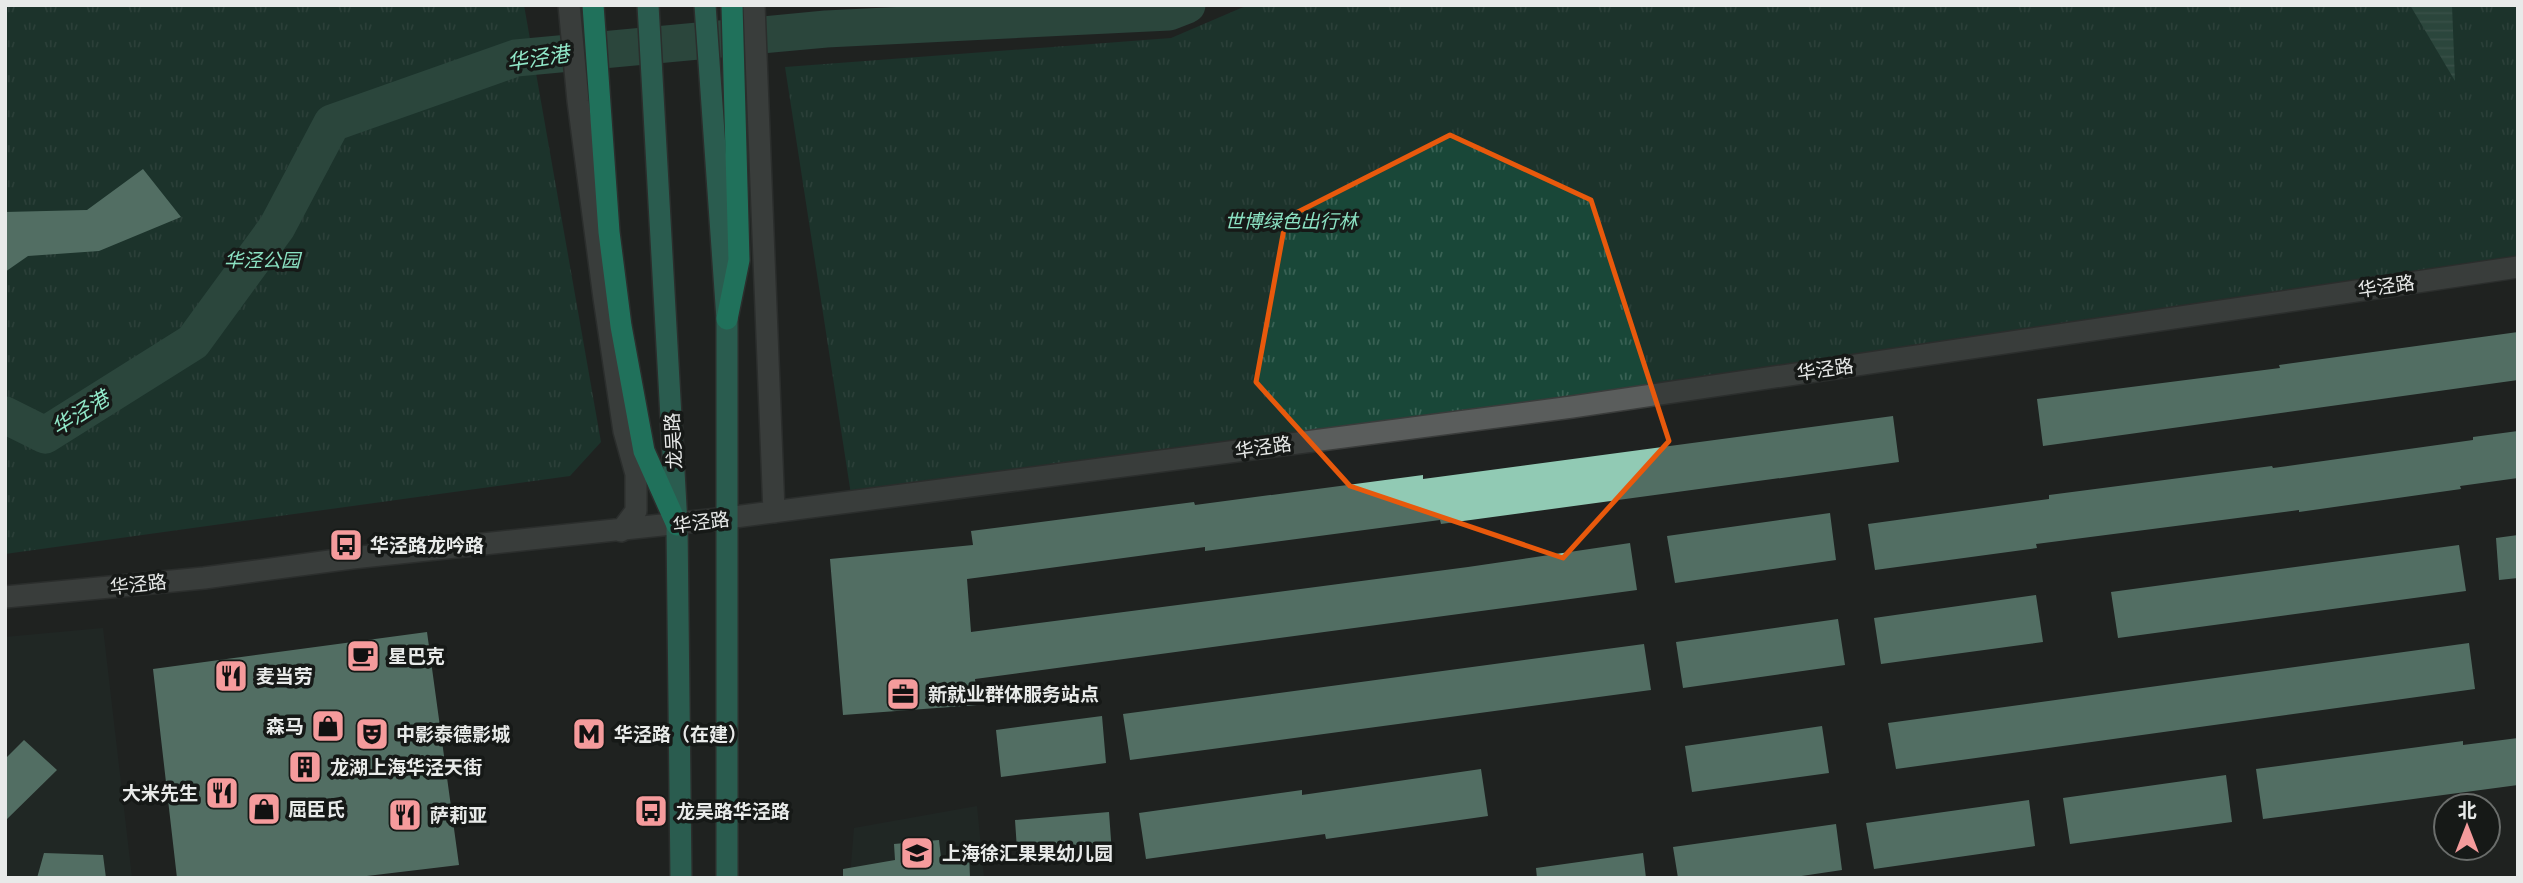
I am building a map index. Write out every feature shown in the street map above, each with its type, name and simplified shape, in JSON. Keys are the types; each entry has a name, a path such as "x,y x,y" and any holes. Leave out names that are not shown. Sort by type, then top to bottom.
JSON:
{"highway":[{"path":"593,5 609,232 621,326 644,451 677,525"},
{"path":"727,319 739,260 732,5"}],"main road":[{"path":"706,12 727,319 727,878"},
{"name":"龙吴路","path":"648,15 677,525 681,878"}],"street":[{"path":"569,5 578,101 604,298 624,430 636,474 636,511 621,531"},
{"path":"755,11 774,512"},
{"name":"华泾路","path":"5,597 727,519 1572,407 2518,267"}],"highlighted area":[{"path":"1450,135 1591,200 1669,441 1563,558 1350,486 1256,382 1286,218"}],"shaded area":[{"path":"2410,5 2452,5 2455,81"},
{"path":"103,628 132,878 5,878 5,637"},
{"name":"上海徐汇果果幼儿园","path":"977,806 984,878 850,878 854,828"}],"green space":[{"name":"华泾公园","path":"5,5 524,5 601,442 570,476 5,554"},
{"name":"世博绿色出行林","path":"1248,5 2518,5 2518,264 852,501 785,67 1171,38"}],"building":[{"path":"143,169 181,217 99,251 28,256 5,272 5,212 87,210"},
{"path":"2518,332 2518,380 2043,446 2037,399 2280,368 2279,365"},
{"path":"1893,416 1899,462 1441,524 1440,520 1205,551 1205,547 967,579 971,632 1468,567 1630,543 1637,590 975,679 977,705 843,715 830,559 973,545 971,531 1423,475 1423,479"},
{"path":"2518,431 2518,478 2460,486 2461,489 2299,512 2036,544 2037,548 1875,570 1868,524 2049,499 2049,495 2272,466 2273,468 2473,440 2473,437"},
{"path":"1830,513 1836,560 1675,583 1667,536"},
{"path":"2518,535 2518,578 2499,580 2496,538"},
{"path":"2459,545 2466,591 2118,638 2111,592"},
{"path":"2036,595 2043,642 1881,664 1874,618"},
{"path":"1838,619 1845,665 1683,688 1676,642"},
{"name":"龙湖上海华泾天街","path":"427,632 459,865 350,878 177,878 153,669"},
{"path":"2469,643 2475,689 1896,769 1888,723"},
{"path":"1644,644 1651,690 1130,760 1123,714"},
{"path":"1102,716 1106,763 1001,777 996,730"},
{"path":"1822,726 1829,773 1692,792 1685,746"},
{"path":"2518,738 2518,785 2466,792 2432,792 2432,796 2263,819 2256,769 2463,741 2463,745"},
{"path":"24,740 57,770 5,821 5,759"},
{"path":"1481,769 1488,816 1326,839 1325,834 1146,859 1139,813 1302,790 1302,795"},
{"path":"2226,775 2232,822 2070,844 2063,798"},
{"path":"2029,800 2035,846 1874,869 1866,823"},
{"path":"1109,812 1112,854 1018,864 1015,820"},
{"path":"1836,824 1842,870 1788,878 1678,878 1673,847"},
{"path":"939,840 941,858 969,853 970,878 843,878 843,869 895,860 894,844"},
{"path":"44,853 103,855 106,878 37,878"},
{"path":"1643,853 1646,878 1537,878 1536,868"}],"waterway":[{"name":"华泾港","path":"5,415 45,435 193,342 277,227 332,123 516,58 826,29 1169,12 1187,5"}],"place":[{"name":"华泾路龙吟路","path":"346,545"},
{"name":"星巴克","path":"363,656"},
{"name":"麦当劳","path":"231,676"},
{"name":"新就业群体服务站点","path":"903,694"},
{"name":"森马","path":"328,726"},
{"name":"中影泰德影城","path":"372,734"},
{"name":"华泾路（在建）","path":"589,734"},
{"name":"龙湖上海华泾天街","path":"305,767"},
{"name":"大米先生","path":"222,793"},
{"name":"屈臣氏","path":"264,809"},
{"name":"龙吴路华泾路","path":"651,811"},
{"name":"萨莉亚","path":"405,815"},
{"name":"上海徐汇果果幼儿园","path":"917,853"}]}
